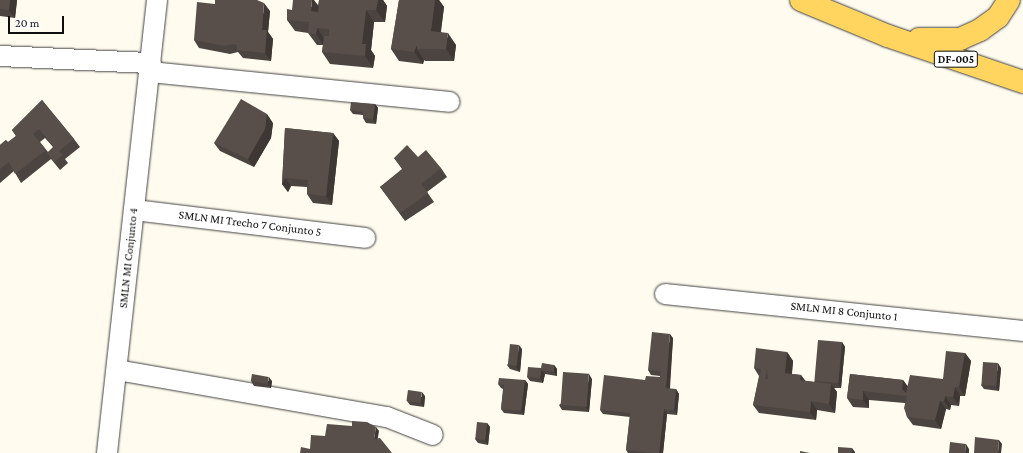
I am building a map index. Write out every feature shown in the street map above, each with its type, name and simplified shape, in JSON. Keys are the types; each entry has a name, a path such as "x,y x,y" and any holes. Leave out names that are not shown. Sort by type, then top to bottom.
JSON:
{"main road":[{"name":"DF-005","path":"801,0 888,36 1023,82"},
{"path":"888,36 942,41 960,38 998,17 1009,0"}],"street":[{"name":"SMLN MI Conjunto 4","path":"107,453 151,68 157,0"},
{"path":"0,56 151,68 449,102"},
{"name":"SMLN MI Trecho 7 Conjunto 5","path":"134,210 365,238"},
{"name":"SMLN MI 8 Conjunto 1","path":"665,294 1023,331"},
{"path":"117,370 387,417 433,435"}],"building":[{"path":"0,0 10,0 9,10 0,9"},
{"path":"215,0 257,0 264,3 262,30 267,30 265,53 237,50 237,45 234,44 224,46 194,40 197,2 215,4"},
{"path":"293,0 312,0 311,11 318,12 319,0 378,0 376,10 366,10 362,44 366,44 365,56 322,52 324,36 329,36 329,29 317,28 316,34 308,33 309,22 287,20 287,9 292,10"},
{"path":"399,0 435,0 431,31 448,33 446,49 417,49 417,45 414,52 391,49"},
{"path":"241,99 267,114 265,129 248,159 214,143"},
{"path":"42,100 74,139 59,151 63,155 54,162 47,153 54,147 39,129 33,134 46,150 15,174 9,162 0,169 0,145 6,140 7,143 16,136 12,130"},
{"path":"351,102 375,104 373,119 363,118 363,112 350,110"},
{"path":"285,128 333,133 326,196 307,194 308,180 285,178 282,184"},
{"path":"407,145 418,157 426,150 441,168 421,184 428,193 400,213 380,187 403,169 394,158"},
{"path":"652,332 670,334 666,388 676,389 674,410 664,409 659,453 626,450 630,413 600,410 604,375 645,380 646,376 660,377 661,371 648,370"},
{"path":"818,340 842,342 838,383 814,381"},
{"path":"510,344 519,345 517,366 508,365"},
{"path":"756,348 787,352 785,373 801,375 800,380 831,384 829,404 811,401 810,412 753,405 761,369 754,368","holes":["767,369 768,379 765,379"]},
{"path":"946,351 965,353 959,387 955,387 953,397 945,396 944,401 940,401 935,420 907,417 904,408 907,396 863,391 863,400 847,398 850,374 903,380 902,389 906,393 910,375 943,379"},
{"path":"983,362 998,363 996,386 981,385"},
{"path":"542,363 554,365 554,372 541,370 540,378 527,377 528,367 541,368"},
{"path":"563,372 589,374 587,407 561,405"},
{"path":"252,374 269,377 268,384 251,381"},
{"path":"499,378 525,380 521,411 501,409 504,385 498,384"},
{"path":"408,390 422,392 420,403 406,401"},
{"path":"352,421 367,422 376,427 374,439 380,438 392,453 300,453 301,447 310,449 311,435 325,436 327,424 352,426"},
{"path":"477,422 487,423 485,440 475,439"},
{"path":"975,437 999,440 998,453 974,453"},
{"path":"950,442 966,444 965,453 949,453"},
{"path":"838,447 852,448 852,453 838,453"}]}
